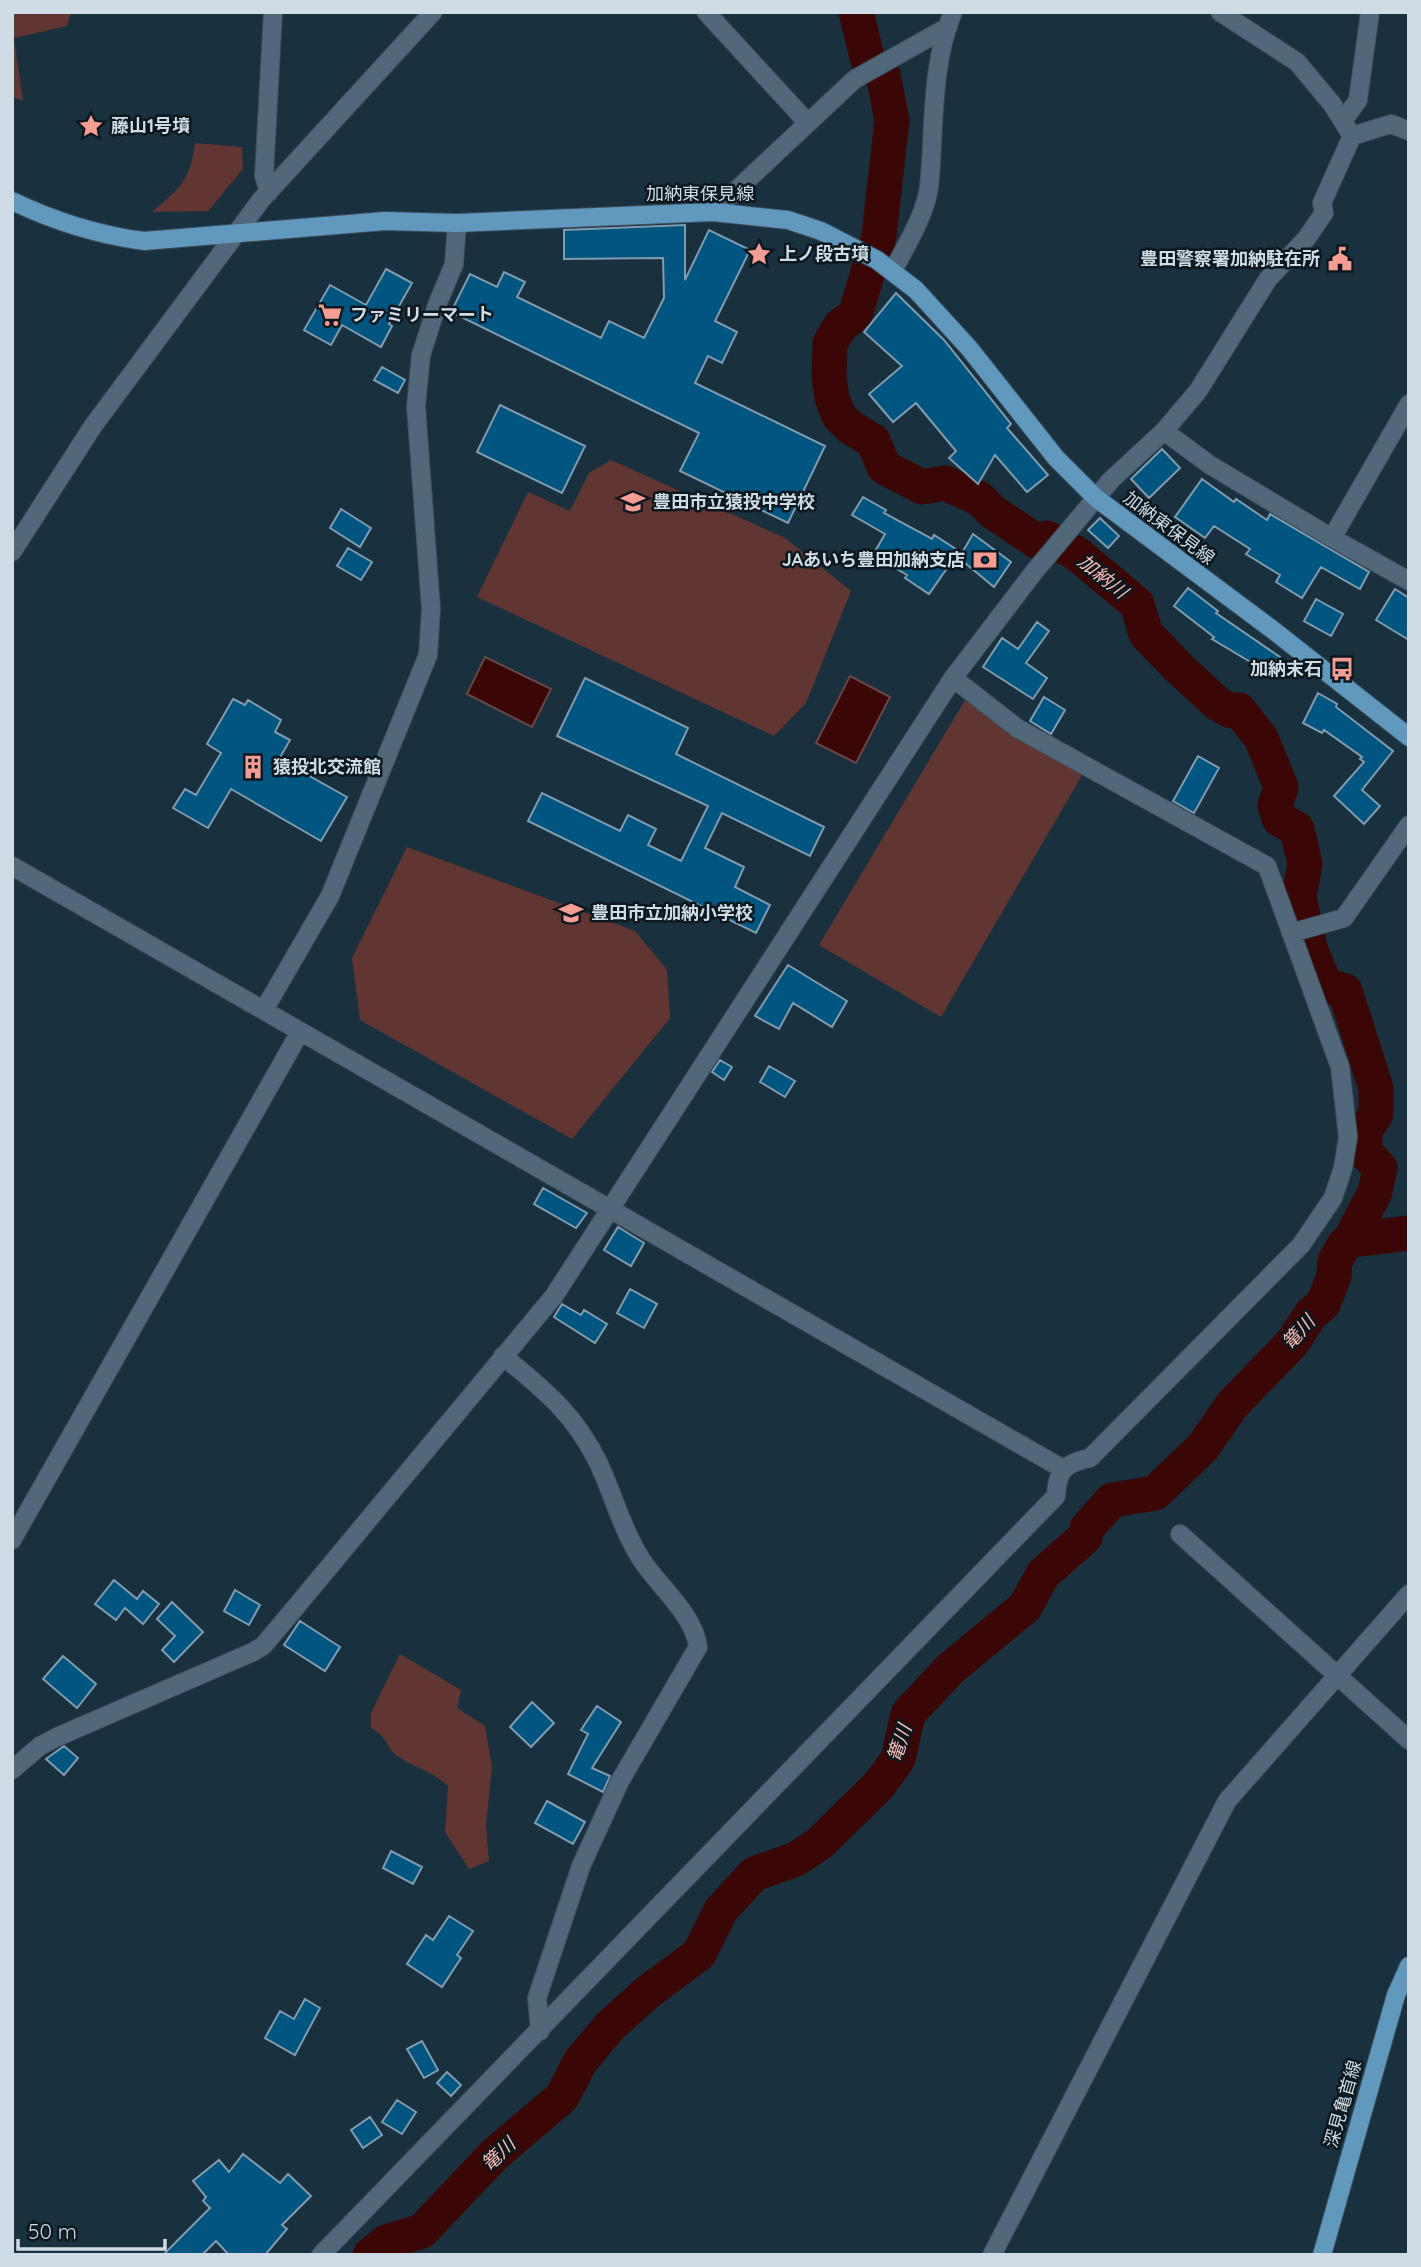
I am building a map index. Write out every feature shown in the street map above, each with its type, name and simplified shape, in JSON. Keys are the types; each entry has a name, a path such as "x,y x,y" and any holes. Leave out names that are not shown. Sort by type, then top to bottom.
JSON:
{"main road":[{"name":"加納東保見線","path":"12,201 68,226 105,236 144,241 385,221 457,223 713,212 788,220 848,244 889,268 942,316 1056,458 1096,498 1273,630 1409,737"},
{"name":"深見亀首線","path":"1322,2255 1396,1995 1409,1966"}],"street":[{"path":"269,192 264,176 273,12"},
{"path":"12,552 93,426 236,233 269,192 433,12"},
{"path":"706,12 807,122"},
{"path":"1220,12 1297,62 1347,129"},
{"path":"12,1770 40,1746 57,1737 263,1646 554,1296 954,678 1096,498 1164,430 1198,391 1268,279 1306,239 1324,213 1322,203 1358,100 1370,12"},
{"path":"713,212 807,122 864,73 951,20"},
{"path":"889,268 923,209 929,187 930,125 951,20"},
{"path":"1347,129 1391,124 1409,131"},
{"path":"264,1010 330,896 428,655 431,609 416,406 421,355 454,264 457,223"},
{"path":"1332,538 1409,404"},
{"path":"1164,430 1205,462 1409,581"},
{"path":"321,2255 1056,1496 1057,1476 1063,1469 1071,1461 1090,1458 1301,1245 1333,1198 1348,1137 1340,1068 1295,931 1267,866 1017,728 954,678"},
{"path":"1295,931 1344,918 1409,825"},
{"path":"12,866 1063,1469"},
{"path":"12,1540 300,1032"},
{"path":"503,1356 559,1402 586,1440 628,1536 641,1560 694,1628 698,1647 620,1782 580,1866 537,1998 540,2031"},
{"path":"1180,1534 1409,1740"},
{"path":"992,2255 1227,1801 1409,1594"}],"shaded area":[{"path":"12,12 71,12 67,26 14,38 23,101 12,97"},
{"path":"195,143 242,147 243,169 208,211 152,212 187,175"},
{"path":"611,460 785,538 851,591 806,703 774,736 477,597 528,492 570,511 589,473"},
{"path":"485,657 551,689 532,727 467,694"},
{"path":"850,676 890,697 856,763 816,743"},
{"path":"965,700 1017,737 1084,772 941,1017 819,945"},
{"path":"407,847 635,931 667,970 670,1018 572,1139 360,1020 352,958"},
{"path":"400,1654 461,1690 457,1708 485,1726 492,1766 486,1826 489,1861 469,1869 445,1832 448,1786 396,1755 381,1735 371,1728 371,1713"}],"building":[{"path":"685,225 685,280 709,230 750,250 715,321 737,332 722,363 708,356 695,383 825,446 788,523 680,471 699,433 451,312 470,274 497,287 504,272 525,282 517,297 601,338 609,321 644,338 664,298 663,258 564,259 564,230"},
{"path":"386,269 412,283 389,324 392,326 381,347 342,325 331,345 304,330 330,285 366,305"},
{"path":"896,293 944,340 1011,424 1007,428 1048,475 1027,492 995,455 978,484 949,458 956,451 916,403 893,422 869,394 902,366 864,332"},
{"path":"382,367 405,380 398,393 374,380"},
{"path":"500,405 585,446 562,493 477,452"},
{"path":"1162,449 1180,468 1149,498 1131,479"},
{"path":"1202,479 1234,502 1236,499 1267,520 1270,514 1369,572 1360,589 1321,567 1302,598 1276,582 1280,575 1246,554 1250,549 1214,526 1205,538 1175,517"},
{"path":"863,497 886,510 884,513 932,539 934,535 959,551 929,594 905,578 907,575 873,555 885,534 852,515"},
{"path":"341,509 371,528 360,547 330,528"},
{"path":"1100,518 1119,536 1108,548 1088,530"},
{"name":"JAあいち豊田加納支店","path":"973,534 1011,562 994,587 959,558"},
{"path":"348,548 372,562 361,580 337,566"},
{"path":"1188,588 1218,611 1216,613 1280,657 1269,673 1212,639 1214,637 1174,606"},
{"path":"1395,589 1409,598 1409,640 1376,620"},
{"path":"1316,599 1343,614 1331,636 1304,621"},
{"path":"1037,622 1049,631 1026,663 1047,678 1033,699 983,667 1002,638 1018,649"},
{"path":"585,678 688,728 676,754 824,827 810,856 722,813 705,848 744,867 735,887 770,905 756,933 528,821 542,793 620,831 628,815 656,829 648,845 681,861 708,806 557,736"},
{"path":"1318,693 1337,704 1336,707 1393,751 1362,790 1380,806 1364,824 1334,796 1364,762 1360,759 1362,757 1324,730 1322,733 1303,723"},
{"path":"1044,697 1065,710 1051,734 1030,721"},
{"name":"猿投北交流館","path":"233,699 245,705 248,700 281,720 275,732 290,740 279,759 347,797 321,841 231,789 208,828 173,808 185,789 196,795 221,753 207,744"},
{"path":"1198,756 1219,768 1194,813 1173,801"},
{"path":"788,965 847,1001 832,1027 793,1003 779,1029 755,1016"},
{"path":"720,1060 732,1067 724,1080 712,1072"},
{"path":"769,1066 795,1081 785,1097 760,1082"},
{"path":"543,1188 587,1213 576,1228 534,1204"},
{"path":"618,1227 644,1243 631,1266 604,1250"},
{"path":"630,1289 657,1304 644,1328 617,1313"},
{"path":"562,1304 581,1315 584,1310 607,1324 595,1343 554,1317"},
{"path":"114,1580 137,1599 143,1591 159,1604 143,1624 125,1608 116,1620 95,1604"},
{"path":"235,1590 260,1605 249,1625 224,1611"},
{"path":"172,1602 203,1632 174,1662 162,1650 175,1636 157,1619"},
{"path":"300,1621 340,1647 325,1671 284,1645"},
{"path":"63,1656 96,1684 77,1708 43,1679"},
{"path":"532,1702 554,1723 531,1747 510,1727"},
{"path":"597,1706 621,1722 592,1768 610,1776 603,1792 568,1774 588,1734 581,1730"},
{"path":"64,1746 78,1758 64,1775 46,1759"},
{"path":"547,1801 585,1822 573,1844 535,1823"},
{"path":"391,1851 422,1867 413,1884 383,1868"},
{"path":"449,1916 473,1931 457,1955 461,1958 442,1987 407,1964 426,1935 433,1940"},
{"path":"305,1999 320,2008 295,2055 265,2038 280,2011 294,2019"},
{"path":"422,2041 438,2070 424,2078 407,2049"},
{"path":"447,2072 461,2085 451,2096 437,2083"},
{"path":"397,2100 416,2112 402,2134 382,2122"},
{"path":"370,2117 382,2135 363,2148 351,2130"},
{"path":"243,2154 280,2183 288,2174 311,2196 282,2225 287,2229 265,2255 229,2255 216,2241 202,2255 163,2255 210,2208 203,2201 206,2197 193,2181 219,2160 229,2172"}],"waterway":[{"name":"加納川","path":"370,2255 386,2242 422,2231 494,2155 562,2097 580,2062 610,2026 648,1992 699,1954 721,1910 754,1874 796,1859 820,1843 879,1785 898,1759 908,1714 950,1669 1025,1607 1043,1574 1085,1537 1087,1528 1112,1500 1155,1493 1203,1447 1232,1405 1292,1343 1311,1314 1323,1304 1334,1276 1335,1261 1350,1240 1375,1192 1380,1168 1364,1151 1366,1129 1376,1114 1376,1088 1345,991 1325,985 1310,948 1299,896 1305,864 1297,829 1279,819 1275,805 1281,787 1261,738 1239,710 1231,711 1218,704 1179,668 1146,634 1137,604 1076,553 1047,538 1036,541 993,512 980,499 945,483 922,487 884,467 873,441 850,427 839,416 832,398 829,376 830,343 841,325 855,315 879,236 892,120 883,75 868,61 856,12"},
{"name":"篭川","path":"1350,1240 1409,1233"}],"place":[{"name":"藤山1号墳","path":"91,126"},
{"name":"上ノ段古墳","path":"759,254"},
{"name":"豊田警察署加納駐在所","path":"1340,259"},
{"name":"ファミリーマート","path":"330,315"},
{"name":"豊田市立猿投中学校","path":"633,502"},
{"name":"JAあいち豊田加納支店","path":"985,560"},
{"name":"加納末石","path":"1342,669"},
{"name":"猿投北交流館","path":"253,767"},
{"name":"豊田市立加納小学校","path":"571,913"}]}
